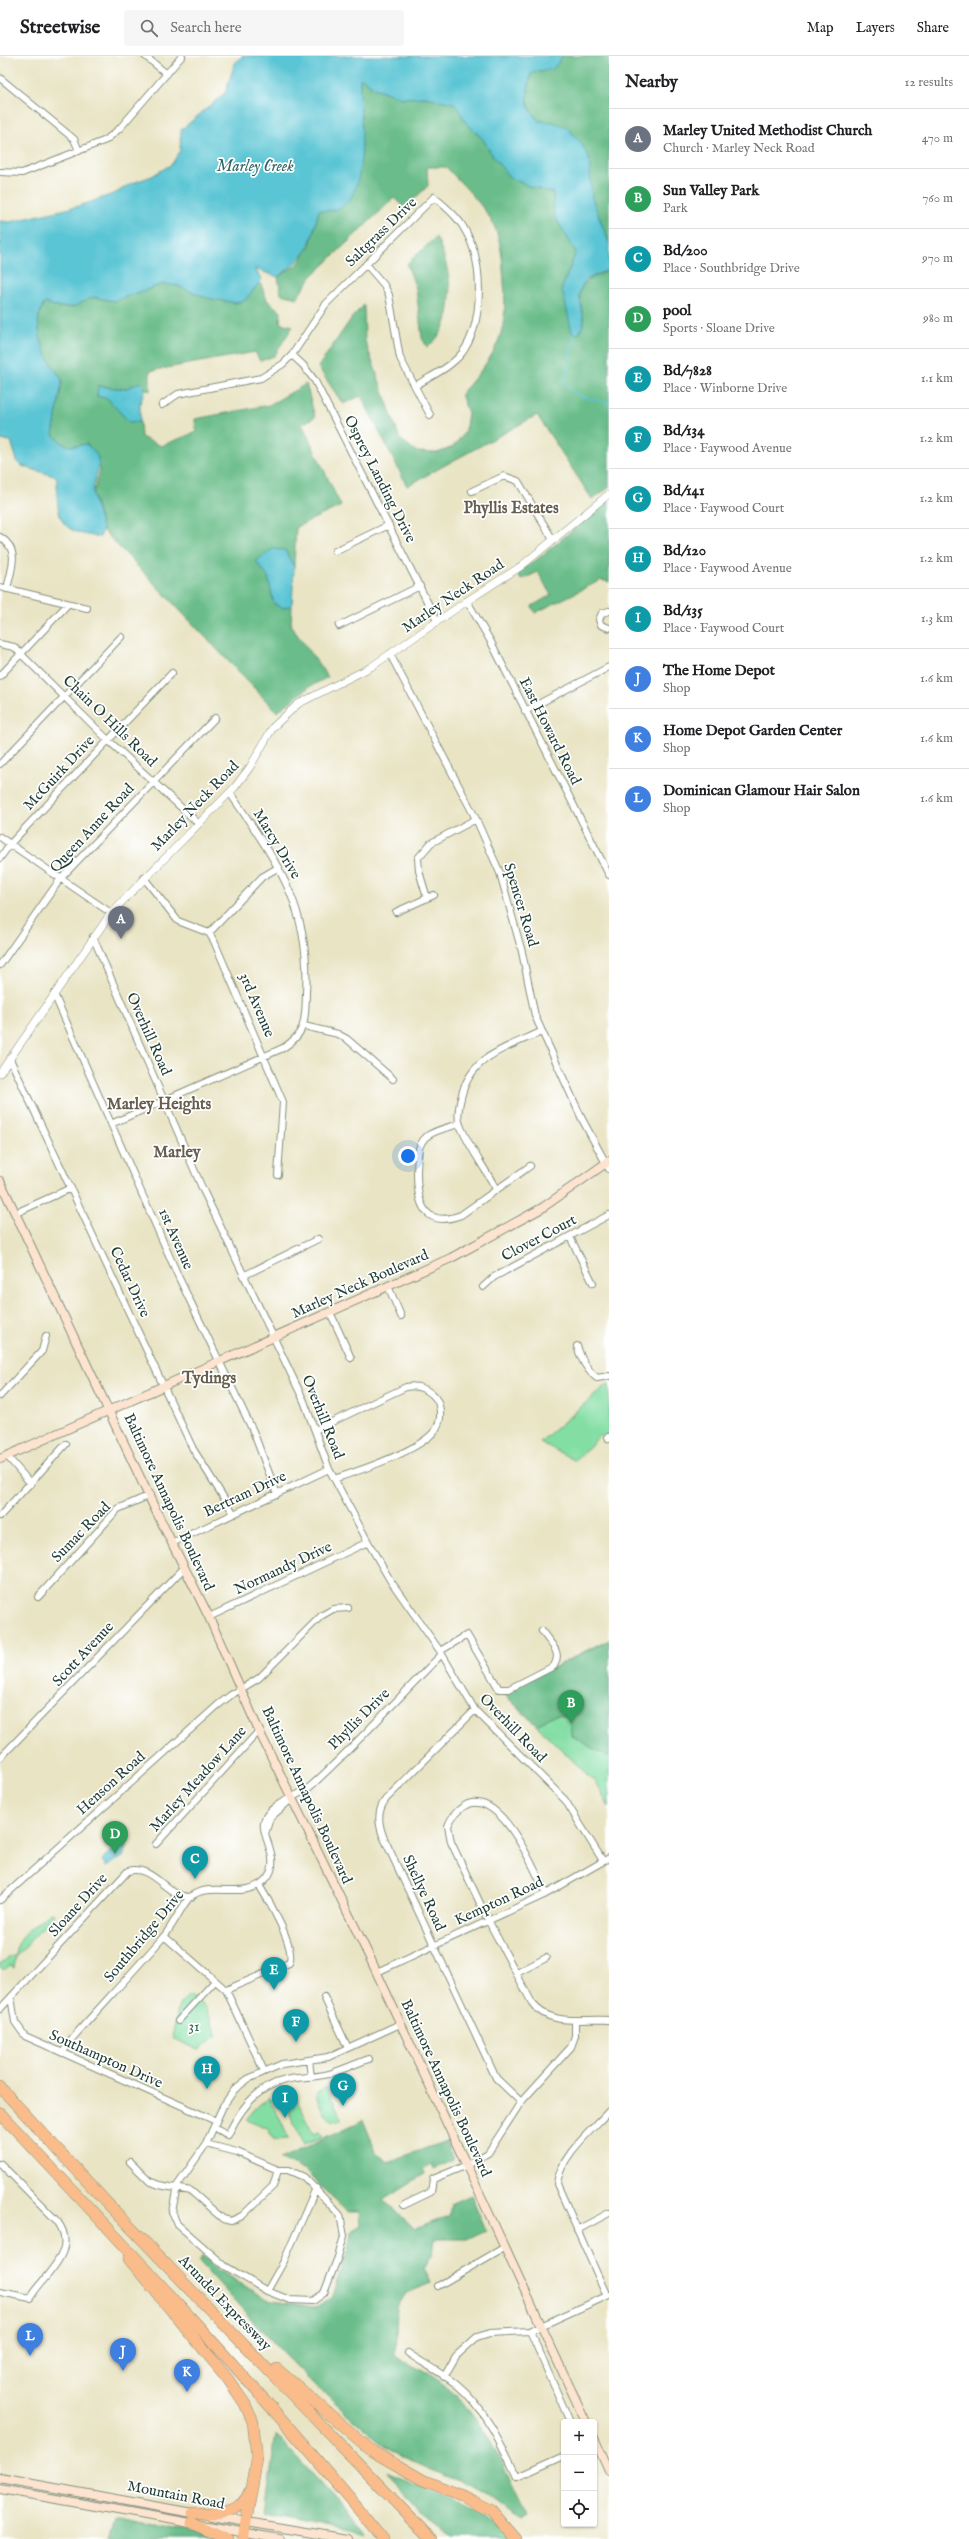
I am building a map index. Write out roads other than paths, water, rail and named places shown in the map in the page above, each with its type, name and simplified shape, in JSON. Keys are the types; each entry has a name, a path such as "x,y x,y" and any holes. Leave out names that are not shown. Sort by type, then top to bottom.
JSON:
{"highway":[{"name":"Arundel Expressway","path":"0,2087 109,2205 431,2539"},
{"path":"0,2113 218,2345 383,2539"},
{"path":"35,2150 40,2161 126,2256 238,2393 249,2412 255,2433 257,2459 246,2531"},
{"path":"216,2316 372,2451 423,2480 463,2496 491,2510 516,2539"},
{"path":"192,2518 233,2511 246,2500 254,2477"},
{"path":"192,2518 227,2539"}],"main road":[{"name":"Marley Neck Boulevard","path":"4,1458 451,1258 511,1226 608,1164"},
{"name":"Baltimore Annapolis Boulevard","path":"0,1181 172,1543 209,1617 259,1731 377,1972 585,2419"},
{"path":"597,2445 609,2471"},
{"name":"Mountain Road","path":"0,2478 192,2518 280,2539"},
{"name":"Mountain Road","path":"0,2489 192,2518"},
{"name":"Mountain Road","path":"246,2531 348,2539"}],"street":[{"path":"145,56 167,74"},
{"path":"0,172 22,173 106,140 120,128 182,56"},
{"path":"0,78 74,139 79,151"},
{"name":"Saltgrass Drive","path":"162,405 178,394 261,378 283,364 292,355 326,304 434,197 458,220 471,243 479,302 474,329 465,347 452,363 415,386"},
{"path":"366,264 384,285 389,295 396,344 400,358 430,414"},
{"name":"Osprey Landing Drive","path":"292,355 303,365 315,381 437,621"},
{"path":"472,491 504,476 518,481 552,540"},
{"name":"Marley Neck Road","path":"0,1073 111,913 198,823 230,793 250,767 267,736 284,715 314,694 371,667 437,621 520,567 609,494"},
{"path":"336,551 389,525"},
{"path":"0,537 10,546 14,554 8,589"},
{"path":"339,626 420,586"},
{"path":"0,587 87,608"},
{"name":"East Howard Road","path":"467,601 609,875"},
{"path":"0,676 68,604"},
{"path":"609,611 602,613 599,620 601,625 609,628"},
{"path":"0,764 121,637"},
{"name":"Chain O Hills Road","path":"0,644 14,647 108,740 198,823"},
{"name":"Spencer Road","path":"390,654 476,819 500,873 522,952 529,991 541,1032 608,1164"},
{"path":"525,711 609,667"},
{"name":"McGuirk Drive","path":"0,858 10,844 172,673"},
{"name":"Queen Anne Road","path":"0,966 61,878 215,718"},
{"name":"Marcy Drive","path":"230,793 280,867 299,918 306,949 308,967 304,1026"},
{"path":"396,912 431,896 419,870 418,858 431,843 476,819"},
{"path":"0,837 111,913"},
{"path":"144,878 178,921 208,933 262,877 280,867"},
{"name":"3rd Avenue","path":"208,933 217,947 283,1102 278,1175"},
{"name":"Overhill Road","path":"93,937 243,1276 304,1401 329,1469 368,1542 390,1580 441,1653 475,1710 566,1800 603,1861"},
{"name":"1st Avenue","path":"54,994 219,1362 254,1432 277,1494"},
{"path":"111,1124 290,1044 304,1026 338,1034 347,1039 394,1079"},
{"path":"496,1189 460,1124 460,1102 469,1074 486,1058 541,1032"},
{"name":"Cedar Drive","path":"10,1058 193,1449 234,1514"},
{"path":"460,1124 426,1137 420,1146 417,1157 418,1197 422,1206 431,1215 450,1220 461,1215 530,1166"},
{"path":"16,1213 71,1188"},
{"name":"Clover Court","path":"483,1287 494,1277 609,1215"},
{"path":"570,1237 593,1283"},
{"path":"243,1276 318,1239"},
{"path":"388,1286 401,1316"},
{"path":"330,1312 351,1358"},
{"path":"0,1396 42,1351 46,1336"},
{"path":"577,1346 583,1362 591,1374 597,1378 609,1376"},
{"path":"315,1430 406,1387 417,1386 426,1390 438,1402 440,1420 432,1435 381,1464 334,1479"},
{"path":"0,1516 31,1484 66,1444"},
{"path":"4,1458 31,1484"},
{"name":"Bertram Drive","path":"172,1543 329,1469"},
{"name":"Sumac Road","path":"38,1597 118,1509 150,1495"},
{"name":"Normandy Drive","path":"209,1617 368,1542"},
{"name":"Scott Avenue","path":"1,1756 184,1568"},
{"name":"Henson Road","path":"0,1900 218,1705 230,1695 242,1690 259,1678 321,1616 333,1609 348,1608"},
{"name":"Phyllis Drive","path":"292,1799 312,1784 441,1653 467,1635 499,1689 509,1689 554,1666 558,1660 558,1653 542,1630"},
{"name":"Shellye Road","path":"475,1710 392,1793 380,1810 379,1822 382,1835 496,2078 521,2102"},
{"name":"Marley Meadow Lane","path":"156,1844 259,1731"},
{"path":"226,1990 289,1963 291,1960 288,1944 260,1885 268,1876 272,1862 266,1830 270,1818 292,1799"},
{"path":"546,1894 517,1834 485,1805 475,1803 465,1806 450,1822 449,1836 488,1920 532,2003 542,2014 556,2019 609,2020"},
{"name":"Kempton Road","path":"377,1972 546,1894 609,1858"},
{"name":"Sloane Drive","path":"0,2010 119,1878 128,1871 143,1871 177,1894 191,1897"},
{"name":"Southbridge Drive","path":"62,2053 68,2043 176,1922 191,1897 206,1891 240,1891 260,1885"},
{"path":"164,1936 226,1990 264,2071"},
{"path":"517,1973 546,1958"},
{"path":"178,2021 215,1981"},
{"name":"Southampton Drive","path":"11,1997 14,2022 18,2030 33,2040 215,2124 228,2134 242,2109 259,2092 268,2086 286,2080 311,2077"},
{"path":"324,1997 348,2048"},
{"path":"404,2205 431,2192 433,2179 467,2166 488,2153 521,2102 572,2046 575,2036 575,2020"},
{"path":"206,2144 237,2152 278,2170 288,2170 304,2177 340,2215 344,2224 344,2236 324,2293 313,2301 290,2300 267,2291 225,2266 177,2224 172,2212 177,2186 206,2144 223,2106 235,2089 264,2071 282,2064 328,2057 400,2024"},
{"path":"309,2060 311,2077 331,2074 369,2058"},
{"path":"444,2377 456,2356 477,2337 490,2333 530,2331 608,2296 558,2188 558,2178 576,2148 609,2111"},
{"path":"130,2162 149,2181 159,2185 177,2186 191,2190 223,2219 231,2221 242,2216 272,2186 278,2170"},
{"path":"0,2163 57,2221 62,2230 66,2245 61,2256 30,2298 0,2292"},
{"path":"267,2291 284,2261 316,2188"},
{"path":"577,2230 609,2213"},
{"path":"438,2286 505,2247"},
{"path":"530,2331 569,2419 581,2410"},
{"path":"408,2353 457,2385 484,2415 517,2477 561,2457"}],"water":[{"name":"Marley Creek","path":"242,56 563,56 553,69 538,71 531,74 528,105 539,121 553,122 567,127 582,144 589,158 592,198 609,243 609,269 586,280 582,286 579,294 584,321 579,334 572,333 562,288 576,252 554,215 553,193 531,187 509,177 490,152 483,139 466,123 459,109 454,103 426,97 402,98 374,88 362,78 360,79 362,138 361,161 357,182 350,199 337,209 319,210 313,234 307,249 289,269 278,277 255,269 262,280 244,301 236,303 207,298 178,286 163,284 114,301 93,297 73,307 58,307 45,303 41,309 38,326 42,344 49,360 62,382 53,435 68,446 86,444 97,456 98,468 93,487 93,494 103,530 100,537 86,535 67,526 62,520 59,512 57,477 22,466 17,461 11,441 0,440 0,221 10,222 79,206 116,193 130,184 152,176 172,164 180,150 181,130 225,93 235,63"},
{"path":"141,382 145,389 140,404 140,421 129,422 108,399 97,396 98,386 125,389"},
{"path":"273,549 285,550 294,567 292,605 283,608 274,604 268,577 256,561"},
{"path":"119,1841 127,1847 124,1856 106,1867 102,1860"}],"waterway":[{"path":"575,332 564,383 579,396 609,403 609,406"}],"place":[{"name":"Marley United Methodist Church","path":"121,939"},
{"name":"Sun Valley Park","path":"571,1723"},
{"name":"pool","path":"115,1854"},
{"name":"Bd/200","path":"195,1879"},
{"name":"Bd/7828","path":"274,1990"},
{"name":"Bd/134","path":"296,2042"},
{"name":"Bd/120","path":"207,2089"},
{"name":"Bd/141","path":"343,2106"},
{"name":"Bd/135","path":"285,2118"},
{"name":"Dominican Glamour Hair Salon","path":"30,2356"},
{"name":"The Home Depot","path":"123,2371"},
{"name":"Home Depot Garden Center","path":"187,2392"}],"district":[{"name":"Phyllis Estates","path":"511,509"},
{"name":"Marley Heights","path":"159,1105"},
{"name":"Marley","path":"177,1153"},
{"name":"Tydings","path":"209,1379"}],"park label":[{"name":"31","path":"194,2026"}]}
